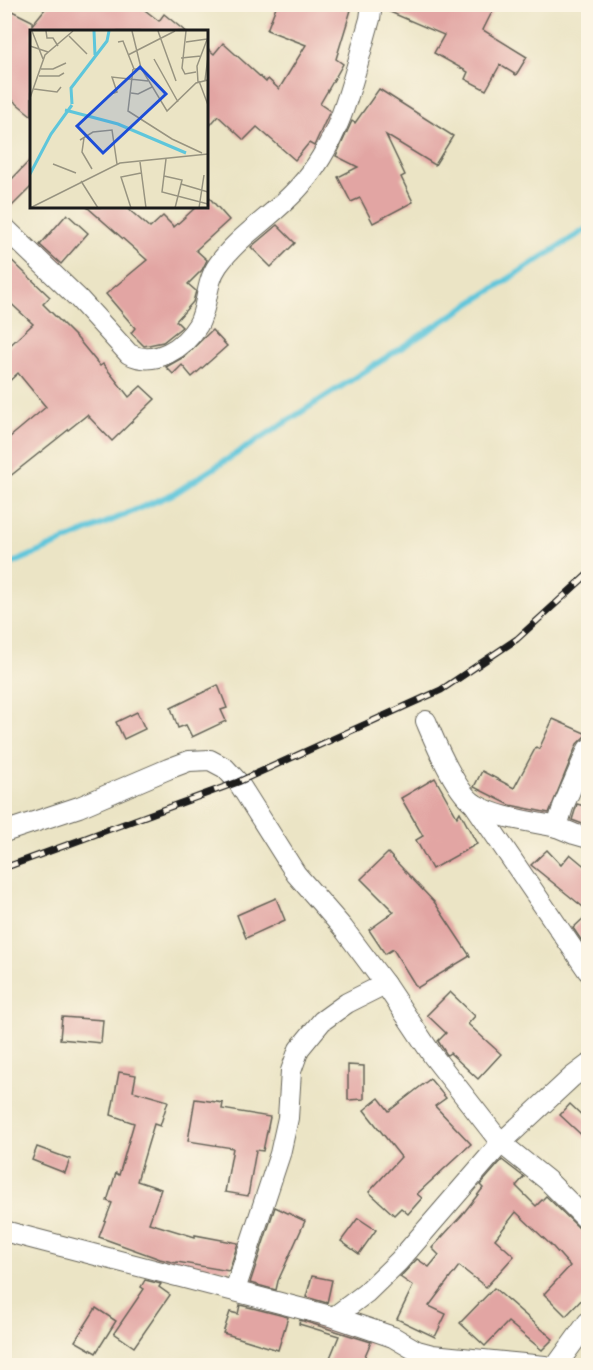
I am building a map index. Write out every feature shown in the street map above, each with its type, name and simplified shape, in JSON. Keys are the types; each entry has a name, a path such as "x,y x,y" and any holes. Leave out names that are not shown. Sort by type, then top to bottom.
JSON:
{"street":[{"path":"4,227 79,299 129,354 140,360 169,353 186,340 199,324 208,285 216,267 227,253 299,188 318,165 341,119 370,19 372,4"},
{"path":"426,721 452,776 474,804 588,971"},
{"path":"557,827 563,807 588,749"},
{"path":"4,832 79,807 189,761 210,760 225,768 238,782 296,874 343,928 385,984 433,1056 501,1143 548,1180 588,1221"},
{"path":"474,804 504,816 557,827 588,838"},
{"path":"235,1290 280,1155 288,1118 291,1071 299,1049 322,1021 347,1003 385,984"},
{"path":"334,1317 366,1293 399,1261 501,1143 588,1065"},
{"path":"4,1231 334,1317 393,1337 405,1345 432,1355 545,1365"},
{"path":"556,1365 588,1322"}],"building":[{"path":"49,4 137,4 159,21 164,14 184,30 30,30 30,114 4,93 4,7 32,21 32,25"},
{"path":"277,4 332,4 351,10 336,59 343,64 320,104 330,111 314,146 309,143 295,160 257,127 244,140 218,116 208,128 208,49 214,54 223,43 266,82 268,79 279,89 306,45 267,30"},
{"path":"384,4 496,4 483,30 527,57 516,75 500,65 486,90 465,79 468,72 434,53 444,35 383,9"},
{"path":"379,89 453,136 435,165 386,135 405,175 401,177 413,202 373,223 360,198 351,202 338,177 358,167 336,156 352,121 355,123"},
{"path":"30,160 30,188 4,214 4,171 12,179"},
{"path":"208,196 229,220 196,250 207,260 202,270 188,284 196,291 193,302 176,321 182,327 163,342 144,346 131,333 135,328 106,294 147,260 88,208 127,208 150,228 163,216 174,227 195,208 208,208"},
{"path":"67,214 88,233 61,264 40,245"},
{"path":"277,225 295,243 271,267 251,247"},
{"path":"4,253 50,297 43,304 78,339 100,366 103,364 129,397 141,386 155,399 112,441 87,415 4,481 4,442 46,407 18,373 4,386 4,351 33,324 4,297"},
{"path":"212,330 227,346 192,377 182,365 173,374 166,367 184,357"},
{"path":"218,685 227,708 221,710 226,721 192,737 186,725 178,728 171,708"},
{"path":"137,712 145,729 124,739 116,722"},
{"path":"553,719 587,734 577,744 549,813 510,805 474,787 482,771 514,788 536,747 539,749"},
{"path":"435,778 457,817 460,812 477,844 432,869 416,840 423,836 401,798"},
{"path":"577,804 588,807 588,826 572,820"},
{"path":"547,850 561,865 570,854 588,869 588,911 531,865"},
{"path":"388,853 435,903 470,956 417,988 393,949 385,954 369,930 394,912 361,879"},
{"path":"276,898 285,920 246,938 237,915"},
{"path":"588,914 588,950 573,928"},
{"path":"450,992 475,1016 468,1024 501,1054 478,1079 450,1053 447,1055 438,1041 446,1033 427,1015"},
{"path":"62,1017 103,1020 101,1043 60,1039"},
{"path":"348,1065 364,1066 364,1099 348,1100"},
{"path":"119,1072 136,1075 133,1091 168,1101 160,1126 154,1124 137,1181 161,1189 149,1223 195,1237 195,1235 238,1243 229,1271 160,1259 99,1237 112,1203 107,1201 116,1173 119,1175 134,1123 111,1115"},
{"path":"430,1079 446,1098 435,1106 471,1144 417,1194 422,1198 408,1214 401,1208 394,1215 369,1192 401,1157 364,1110 379,1098 389,1111"},
{"path":"195,1099 223,1103 222,1109 270,1117 263,1151 256,1150 248,1196 225,1192 233,1148 188,1141"},
{"path":"570,1104 588,1121 588,1141 560,1115"},
{"path":"37,1147 70,1159 65,1173 32,1160"},
{"path":"502,1160 524,1177 516,1186 536,1206 546,1196 588,1236 588,1293 566,1316 544,1294 570,1266 516,1212 495,1239 514,1256 486,1287 459,1266 429,1306 446,1314 435,1337 397,1319 413,1286 400,1277 417,1259 429,1267 439,1255 432,1248 462,1215 483,1188 480,1185"},
{"path":"275,1207 305,1221 276,1290 250,1283"},
{"path":"358,1218 376,1230 359,1254 341,1241"},
{"path":"312,1276 332,1280 327,1303 306,1297"},
{"path":"145,1280 161,1284 159,1287 170,1295 134,1347 114,1333 144,1289 141,1287"},
{"path":"494,1288 553,1339 542,1350 508,1322 485,1346 460,1323"},
{"path":"240,1305 288,1317 278,1350 223,1333 230,1312 238,1314"},
{"path":"96,1308 116,1321 96,1353 75,1341"},
{"path":"300,1320 371,1342 361,1365 327,1365 339,1336 299,1324"}],"waterway":[{"path":"4,567 175,493 588,228"}],"railway":[{"path":"4,868 238,782 441,690 517,639 588,574"}]}
